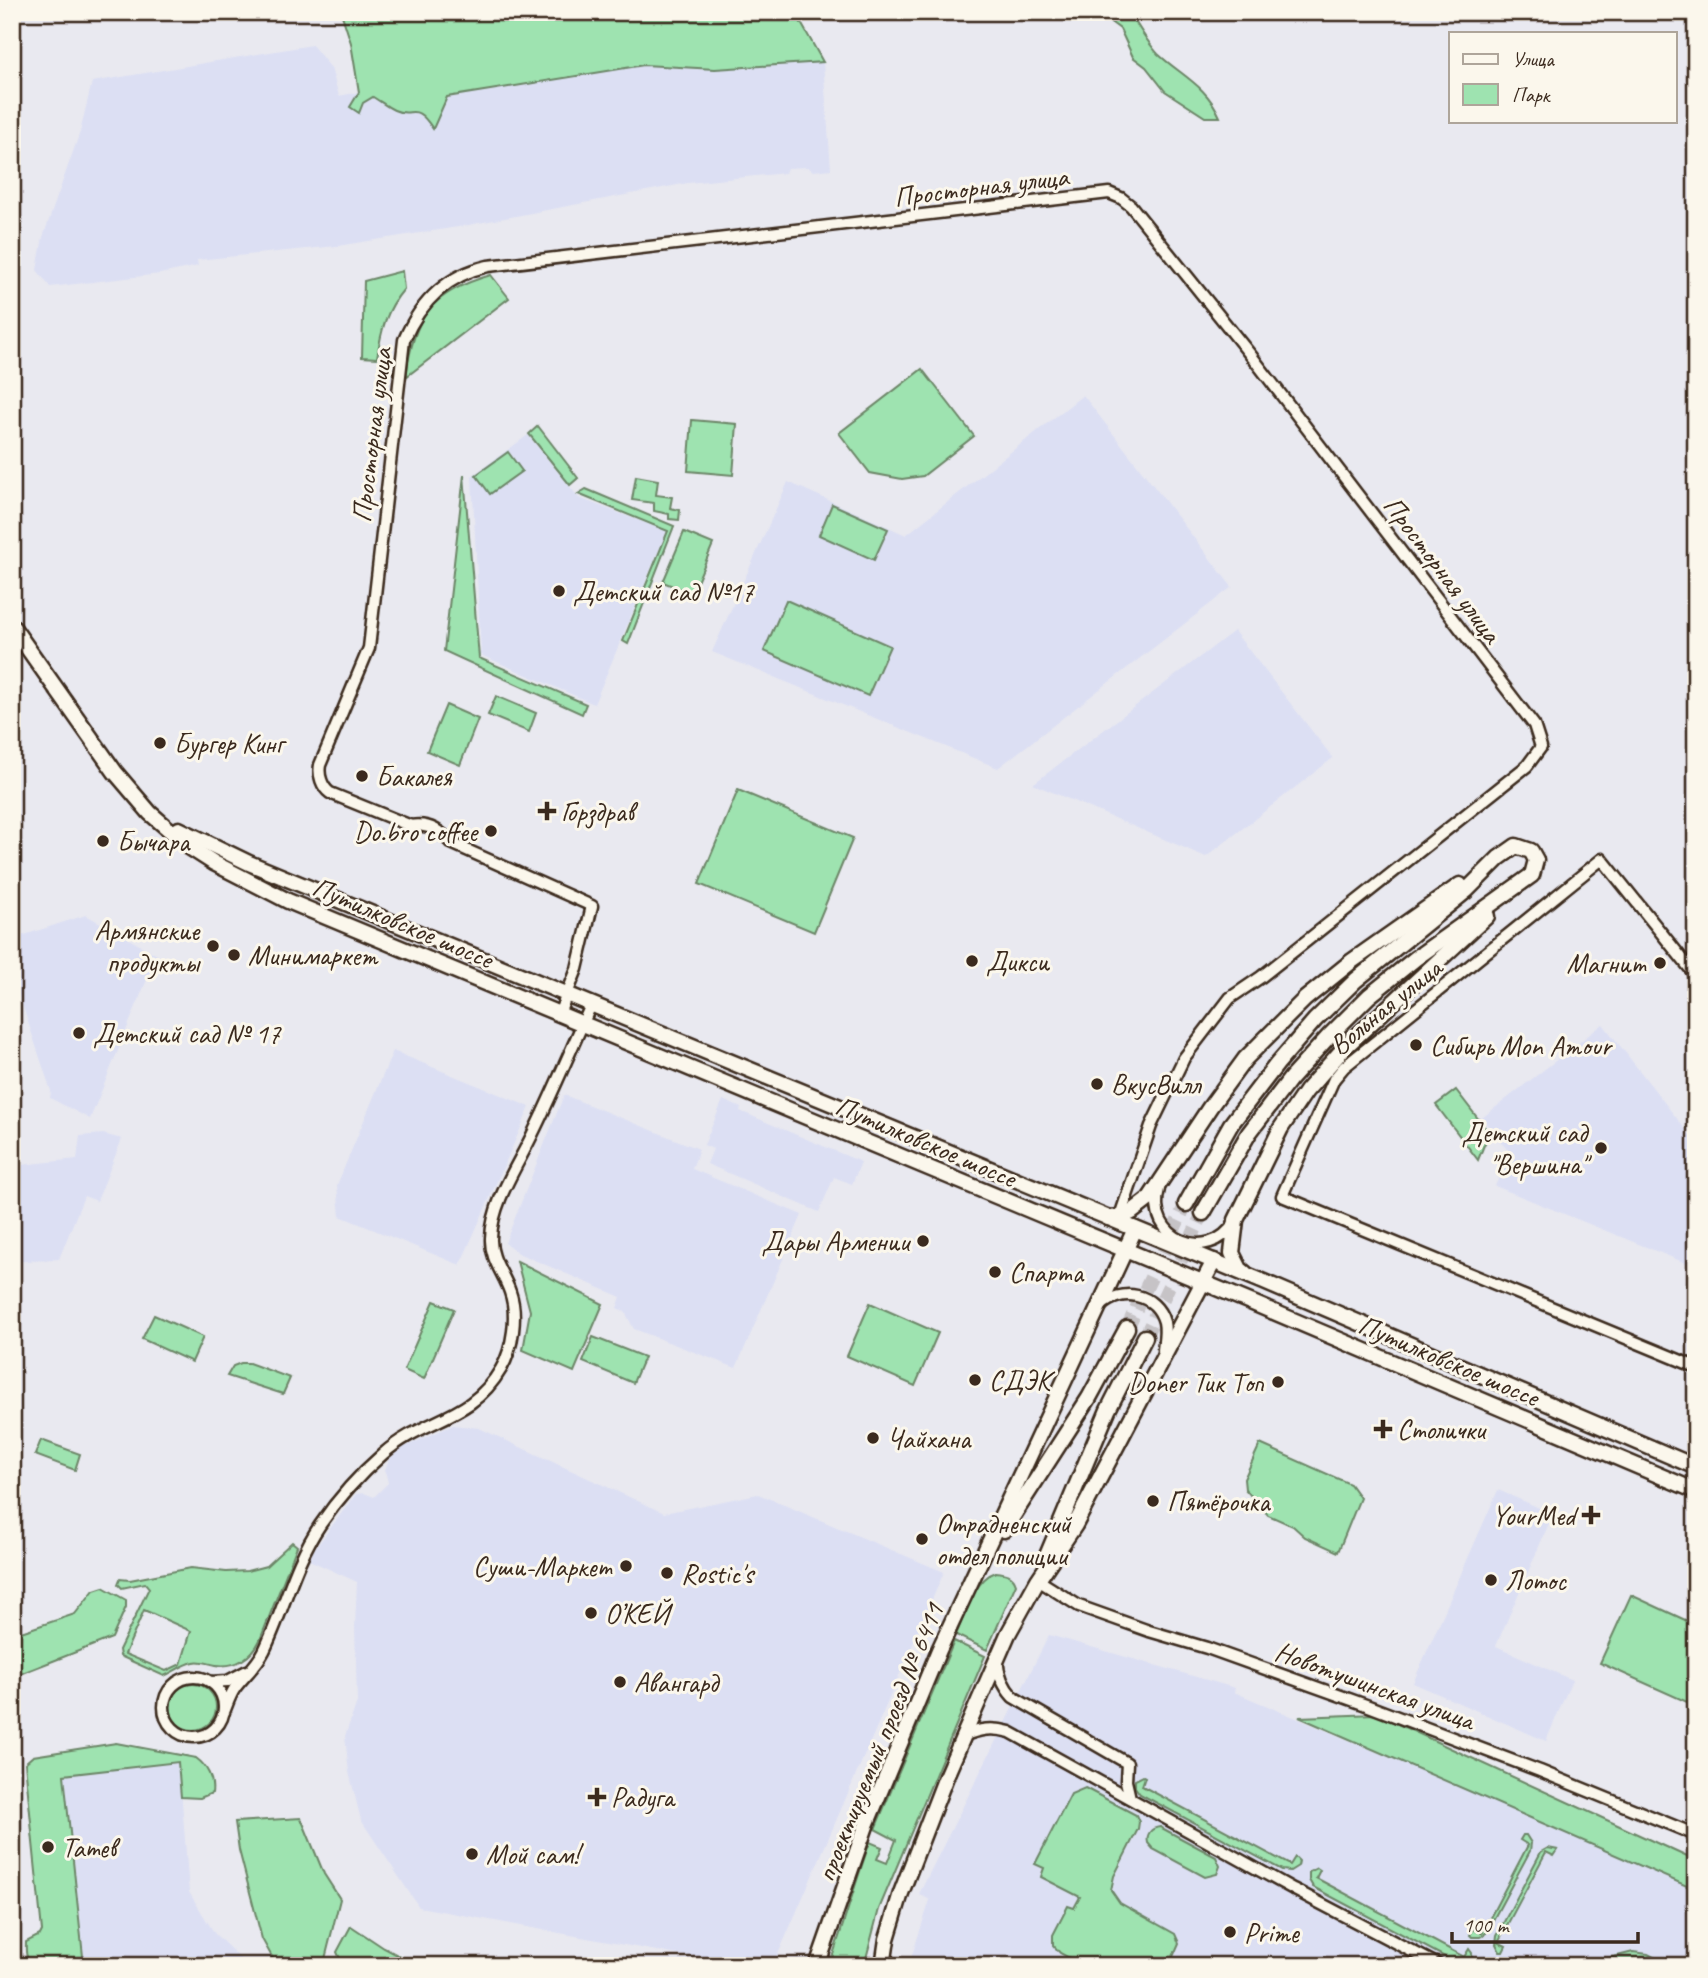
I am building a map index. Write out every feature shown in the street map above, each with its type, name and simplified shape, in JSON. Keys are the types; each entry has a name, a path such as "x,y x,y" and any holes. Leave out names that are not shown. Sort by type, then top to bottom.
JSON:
{"street":[{"name":"Просторная улица","path":"559,1014 577,969 592,906 451,843 442,833 421,824 411,826 330,793 323,785 320,775 320,765 369,648 404,340 422,307 449,282 488,266 1109,193 1131,206 1253,358 1534,725 1541,747 1527,766 1261,977 1230,998 1184,1058 1151,1126 1116,1219"},
{"name":"Путилковское шоссе","path":"12,626 115,772 150,813 190,847 242,878 288,901 1696,1491"},
{"name":"Путилковское шоссе","path":"150,813 196,839 249,863 1116,1219 1696,1467"},
{"path":"1116,1219 1141,1206 1161,1182 1245,1059 1305,999 1352,961 1516,846 1527,848 1536,860 1535,870 1528,879 1345,1046 1306,1091 1281,1128 1236,1220 1224,1235 1209,1243 1191,1244 1175,1237 1163,1225 1157,1209 1156,1200 1161,1182"},
{"path":"1186,1204 1231,1124 1277,1063 1315,1020 1356,980 1467,890 1499,858"},
{"name":"Вольная улица","path":"1696,976 1602,859 1344,1067 1334,1079 1282,1196 1696,1367"},
{"path":"1203,1213 1249,1133 1330,1035 1368,996 1416,958 1528,879"},
{"path":"224,1712 219,1690 211,1682 198,1676 186,1677 171,1687 164,1703 168,1723 177,1732 188,1737 211,1732 219,1723 224,1712 233,1690 263,1653 300,1564 319,1526 334,1507 397,1441 476,1401 500,1370 515,1321 515,1312 510,1291 493,1256 492,1226 499,1202 536,1129 591,1005"},
{"path":"1236,1220 1232,1253 1240,1269 1248,1276"},
{"name":"проектируемый проезд № 6411","path":"817,1966 867,1823 939,1650 1135,1229"},
{"path":"1035,1586 1075,1525 1214,1261"},
{"path":"1098,1310 1107,1301 1129,1294 1151,1302 1164,1321 1162,1358"},
{"path":"975,1573 1082,1409 1127,1328"},
{"path":"883,1966 887,1938 901,1893 963,1736 997,1658 1035,1586 1108,1410 1145,1337"},
{"name":"Новотушинская улица","path":"1035,1586 1079,1606 1366,1705 1540,1771 1696,1835"},
{"path":"997,1658 1005,1688 1013,1697 1127,1763 1126,1781 1130,1798"},
{"path":"211,1682 228,1681 250,1669"},
{"path":"963,1736 991,1728 1010,1732 1293,1889 1440,1966"}],"shaded area":[{"path":"312,45 331,68 339,96 359,92 350,108 373,97 395,111 418,111 433,128 447,97 644,65 715,69 823,62 831,169 813,171 808,167 787,168 785,173 688,183 458,227 337,246 197,260 198,266 160,274 50,287 37,270 43,237 80,132 92,82"},
{"path":"1083,395 1232,587 998,768 712,652 788,482 906,535"},
{"name":"Детский сад №17","path":"528,435 579,498 667,531 594,704 481,655 472,476"},
{"path":"1234,631 1333,758 1206,857 1033,784"},
{"name":"Детский сад № 17","path":"86,915 157,955 90,1119 50,1098 51,1091 12,974 12,939"},
{"name":"Детский сад \"Вершина\"","path":"1603,1024 1696,1143 1696,1264 1693,1266 1495,1186 1510,1153 1482,1118"},
{"path":"393,1051 530,1107 460,1265 340,1216 337,1185"},
{"path":"564,1095 699,1149 692,1169 802,1215 736,1368 634,1329 625,1312 617,1308 621,1297 520,1254 505,1243"},
{"path":"723,1100 741,1108 740,1111 861,1162 852,1184 834,1177 819,1212 707,1164 713,1149 704,1145"},
{"name":"Детский сад № 17","path":"103,1134 122,1139 97,1201 84,1196 59,1259 12,1262 12,1166 77,1159 80,1136"},
{"path":"453,1425 479,1428 664,1513 758,1494 944,1572 773,1966 738,1966 419,1907 361,1820 349,1772 345,1736 357,1702 357,1582 307,1559 356,1494 364,1493 374,1497 388,1483 385,1470 389,1459 402,1448"},
{"name":"Лотос","path":"1498,1490 1553,1514 1496,1646 1572,1680 1546,1741 1413,1683"},
{"path":"1049,1635 1235,1688 1234,1692 1696,1886 1696,1966 910,1966 930,1900 919,1894"},
{"path":"179,1762 189,1892 215,1934 248,1966 84,1966 64,1775"}],"green space":[{"path":"341,12 795,12 823,62 715,69 644,65 447,97 433,129 422,115 394,110 373,97 363,103 359,113 350,107 359,92 351,43"},
{"path":"1097,12 1129,12 1158,54 1201,89 1220,117 1205,117 1165,91 1146,67 1133,57 1120,29"},
{"path":"402,271 404,289 385,321 377,358 362,357 364,281"},
{"path":"491,275 509,298 406,377 414,338 429,310 453,290"},
{"path":"922,369 974,436 923,476 902,479 870,473 839,433"},
{"path":"692,420 737,424 733,475 688,471"},
{"path":"538,426 578,478 570,485 529,434"},
{"path":"508,452 522,471 490,494 476,475"},
{"path":"464,475 479,658 586,704 582,714 444,651"},
{"path":"636,476 658,480 656,495 672,497 670,508 680,510 679,520 669,519 669,514 654,511 654,503 632,500"},
{"path":"586,489 674,526 628,644 623,641 668,531 578,494"},
{"path":"832,504 888,529 874,560 819,535"},
{"path":"684,532 713,544 692,594 663,582"},
{"path":"786,600 890,646 868,696 764,651"},
{"path":"496,696 536,713 529,732 488,715"},
{"path":"446,705 478,719 460,765 427,751"},
{"path":"738,790 853,838 814,932 699,884"},
{"path":"1456,1090 1489,1133 1478,1160 1436,1105"},
{"path":"517,1261 603,1304 574,1372 523,1350 530,1311"},
{"path":"434,1301 454,1309 424,1379 404,1370"},
{"path":"870,1303 938,1333 915,1386 847,1356"},
{"path":"154,1315 203,1337 192,1362 142,1339"},
{"path":"593,1337 644,1357 633,1383 583,1362"},
{"path":"249,1363 290,1378 283,1394 227,1376 233,1366"},
{"path":"41,1440 80,1454 75,1470 35,1455"},
{"path":"1260,1444 1350,1484 1360,1498 1338,1552 1305,1537 1293,1526 1268,1515 1245,1489 1244,1479"},
{"path":"292,1542 297,1546 260,1640 253,1652 242,1660 230,1665 194,1662 164,1676 120,1656 119,1650 149,1588 145,1583 122,1588 118,1584 120,1579 130,1580 191,1568 226,1572 247,1571 266,1566","holes":["144,1610 191,1631 181,1664 166,1671 125,1654"]},
{"path":"996,1572 1009,1575 1016,1584 987,1650 956,1635 976,1590 988,1576"},
{"path":"103,1587 126,1600 126,1607 112,1638 12,1677 12,1635 75,1614 94,1590"},
{"path":"1631,1595 1696,1625 1696,1706 1600,1663"},
{"path":"954,1641 985,1656 879,1909 864,1966 829,1966 870,1842 882,1847 877,1859 887,1863 896,1840 875,1829"},
{"path":"193,1684 209,1691 216,1707 209,1723 193,1730 177,1723 170,1707 177,1691"},
{"path":"1376,1714 1696,1861 1696,1890 1299,1717"},
{"path":"116,1743 196,1758 209,1773 212,1793 200,1798 181,1797 178,1762 64,1775 84,1966 54,1967 33,1963 26,1955 26,1942 40,1935 42,1931 25,1763 33,1756"},
{"path":"1143,1776 1142,1786 1290,1865 1295,1857 1299,1861 1298,1866 1290,1871 1282,1870 1140,1794 1135,1787 1135,1780"},
{"path":"1085,1788 1136,1815 1138,1829 1114,1876 1111,1890 1120,1903 1175,1934 1179,1943 1169,1966 1084,1966 1060,1953 1053,1945 1053,1935 1068,1906 1074,1908 1080,1897 1041,1877 1044,1868 1035,1864 1071,1794"},
{"path":"301,1818 324,1874 340,1899 324,1963 319,1966 277,1966 262,1939 239,1850 235,1822"},
{"path":"1160,1827 1216,1857 1220,1866 1217,1874 1205,1877 1153,1849 1148,1843 1149,1834"},
{"path":"1526,1835 1531,1843 1530,1851 1486,1933 1480,1937 1472,1937 1470,1935 1473,1929 1482,1933 1528,1845 1520,1840"},
{"path":"1548,1848 1558,1850 1554,1856 1546,1852 1498,1942 1506,1946 1503,1952 1500,1952 1496,1944 1497,1935 1541,1852"},
{"path":"1317,1868 1320,1870 1316,1878 1464,1957 1469,1949 1472,1959 1456,1963 1313,1887 1309,1872"},
{"path":"351,1926 407,1960 441,1966 343,1966 337,1952"},
{"path":"1633,1952 1648,1954 1671,1966 1651,1966 1630,1961 1606,1966 1578,1966"}],"tunnel":[{"path":"1127,1328 1186,1204"},
{"path":"1145,1337 1203,1213"}],"place":[{"name":"Детский сад №17","path":"559,591"},
{"name":"Бургер Кинг","path":"160,743"},
{"name":"Бакалея","path":"362,776"},
{"name":"Горздрав","path":"547,811"},
{"name":"Do.bro coffee","path":"491,831"},
{"name":"Бычара","path":"103,841"},
{"name":"Армянские продукты","path":"213,946"},
{"name":"Минимаркет","path":"234,955"},
{"name":"Дикси","path":"972,961"},
{"name":"Магнит","path":"1660,963"},
{"name":"Детский сад № 17","path":"79,1033"},
{"name":"Сибирь Mon Amour","path":"1416,1045"},
{"name":"ВкусВилл","path":"1097,1084"},
{"name":"Детский сад \"Вершина\"","path":"1601,1148"},
{"name":"Дары Армении","path":"923,1241"},
{"name":"Спарта","path":"995,1272"},
{"name":"СДЭК","path":"975,1380"},
{"name":"Doner Тик Топ","path":"1278,1382"},
{"name":"Столички","path":"1383,1429"},
{"name":"Чайхана","path":"873,1438"},
{"name":"Пятёрочка","path":"1153,1501"},
{"name":"YourMed","path":"1591,1515"},
{"name":"Отрадненский отдел полиции","path":"922,1539"},
{"name":"Суши-Маркет","path":"626,1566"},
{"name":"Rostic's","path":"667,1573"},
{"name":"Лотос","path":"1491,1580"},
{"name":"О’КЕЙ","path":"591,1613"},
{"name":"Авангард","path":"620,1682"},
{"name":"Радуга","path":"597,1797"},
{"name":"Татев","path":"48,1847"},
{"name":"Мой сам!","path":"472,1854"},
{"name":"Prime","path":"1230,1932"}]}
